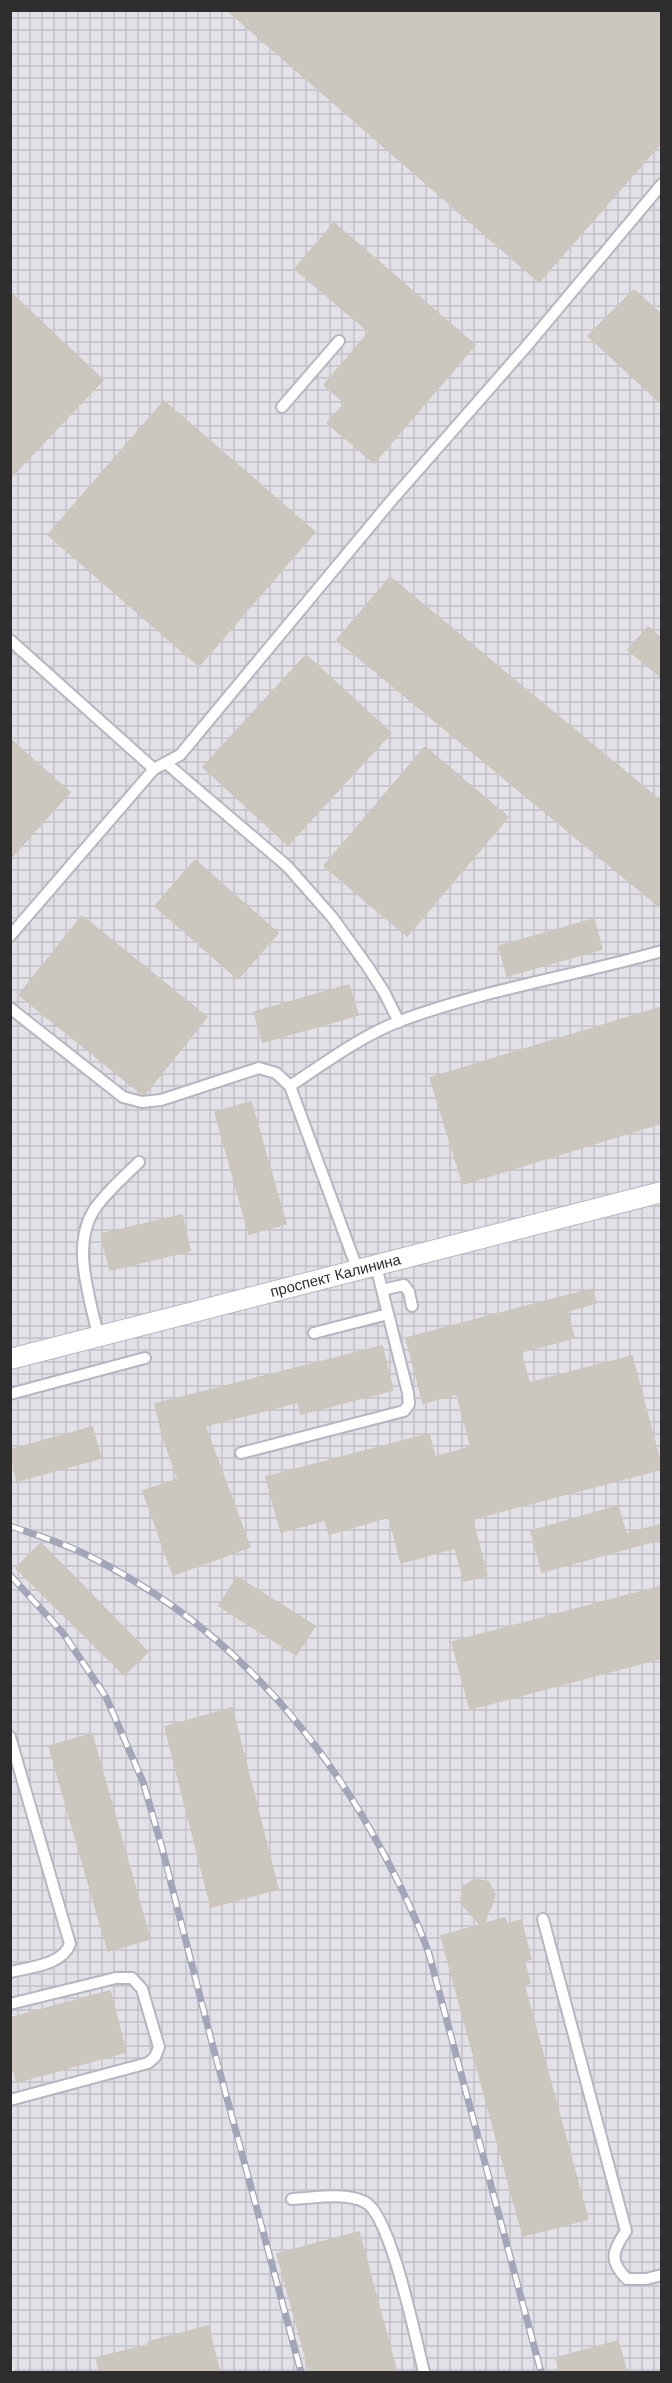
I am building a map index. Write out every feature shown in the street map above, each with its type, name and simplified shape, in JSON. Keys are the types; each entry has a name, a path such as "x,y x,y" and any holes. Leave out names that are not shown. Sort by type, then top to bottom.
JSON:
{"street":[{"name":"проспект Калинина","path":"10,1359 662,1192"}],"lane":[{"path":"10,936 154,769 180,755 391,501 525,348 662,184"},
{"path":"282,407 339,341"},
{"path":"10,640 154,769"},
{"path":"166,763 287,866 332,917 368,967 399,1022"},
{"path":"290,1086 356,1043 399,1022 512,986 623,962 662,951"},
{"path":"10,1008 123,1097 142,1102 161,1100 259,1068 276,1073 290,1086 339,1225 382,1290 409,1404 404,1412 241,1453"},
{"path":"98,1336 85,1274 83,1253 85,1231 93,1211 139,1162"},
{"path":"382,1290 404,1285 409,1292 412,1306"},
{"path":"314,1333 388,1314"},
{"path":"10,1394 145,1358"},
{"path":"10,1737 70,1944 67,1952 58,1960 10,1972"},
{"path":"543,1919 626,2231 617,2244 613,2258 617,2270 627,2279 646,2279 662,2275"},
{"path":"10,2004 116,1978 132,1978 142,1989 159,2047 155,2057 148,2063 10,2100"},
{"path":"292,2199 345,2196 366,2202 379,2216 396,2262 424,2373"}],"shaded area":[{"path":"11,11 661,11 661,2372 15,2372 11,2356"}],"building":[{"path":"227,10 662,10 662,142 539,282"},
{"path":"334,223 475,345 374,463 327,423 345,403 324,385 369,332 295,269"},
{"path":"634,290 662,315 662,404 588,336"},
{"path":"10,292 103,380 10,478"},
{"path":"164,401 315,532 199,666 48,535"},
{"path":"390,577 662,802 662,909 337,640"},
{"path":"648,627 662,639 662,678 628,650"},
{"path":"306,655 391,733 288,845 203,767"},
{"path":"10,739 70,792 10,859"},
{"path":"425,747 508,817 407,936 324,866"},
{"path":"195,860 278,933 238,979 155,906"},
{"path":"82,916 207,1017 145,1094 142,1094 19,995"},
{"path":"594,919 602,949 507,976 499,946"},
{"path":"349,985 358,1015 263,1042 254,1012"},
{"path":"662,1007 662,1123 463,1184 430,1078"},
{"path":"251,1102 286,1224 249,1234 215,1112"},
{"path":"182,1215 190,1251 110,1270 101,1234"},
{"path":"592,1289 596,1303 567,1311 574,1338 521,1352 529,1383 632,1356 662,1469 472,1519 487,1575 464,1581 455,1548 401,1563 389,1517 329,1534 325,1520 281,1532 266,1477 429,1434 435,1457 471,1447 457,1394 423,1403 406,1338"},
{"path":"382,1346 393,1390 301,1414 298,1402 205,1426 250,1547 173,1575 143,1491 178,1479 163,1437 155,1404"},
{"path":"92,1427 101,1458 17,1481 10,1450"},
{"path":"618,1506 626,1534 662,1524 662,1539 542,1572 531,1531"},
{"path":"41,1543 148,1652 124,1675 16,1568"},
{"path":"237,1577 315,1626 296,1655 219,1606"},
{"path":"662,1586 662,1658 470,1709 452,1642"},
{"path":"232,1708 278,1889 211,1907 165,1727"},
{"path":"92,1734 150,1939 108,1951 49,1746"},
{"path":"475,1879 488,1882 495,1894 483,1924 505,1918 507,1924 521,1920 531,1959 524,1961 530,1983 524,1985 588,2219 523,2236 441,1936 480,1925 463,1905 461,1898 464,1886"},
{"path":"110,1991 126,2052 17,2082 10,2059 10,2018"},
{"path":"359,2232 397,2373 310,2373 277,2254"},
{"path":"208,2326 220,2373 100,2373 96,2358"},
{"path":"618,2341 627,2373 560,2373 556,2358"}],"railway":[{"path":"10,1526 78,1551 134,1581 178,1610 219,1642 292,1716 324,1757 353,1801 400,1886 429,1954 541,2372"},
{"path":"10,1575 63,1633 106,1697 143,1782 301,2372"}]}
